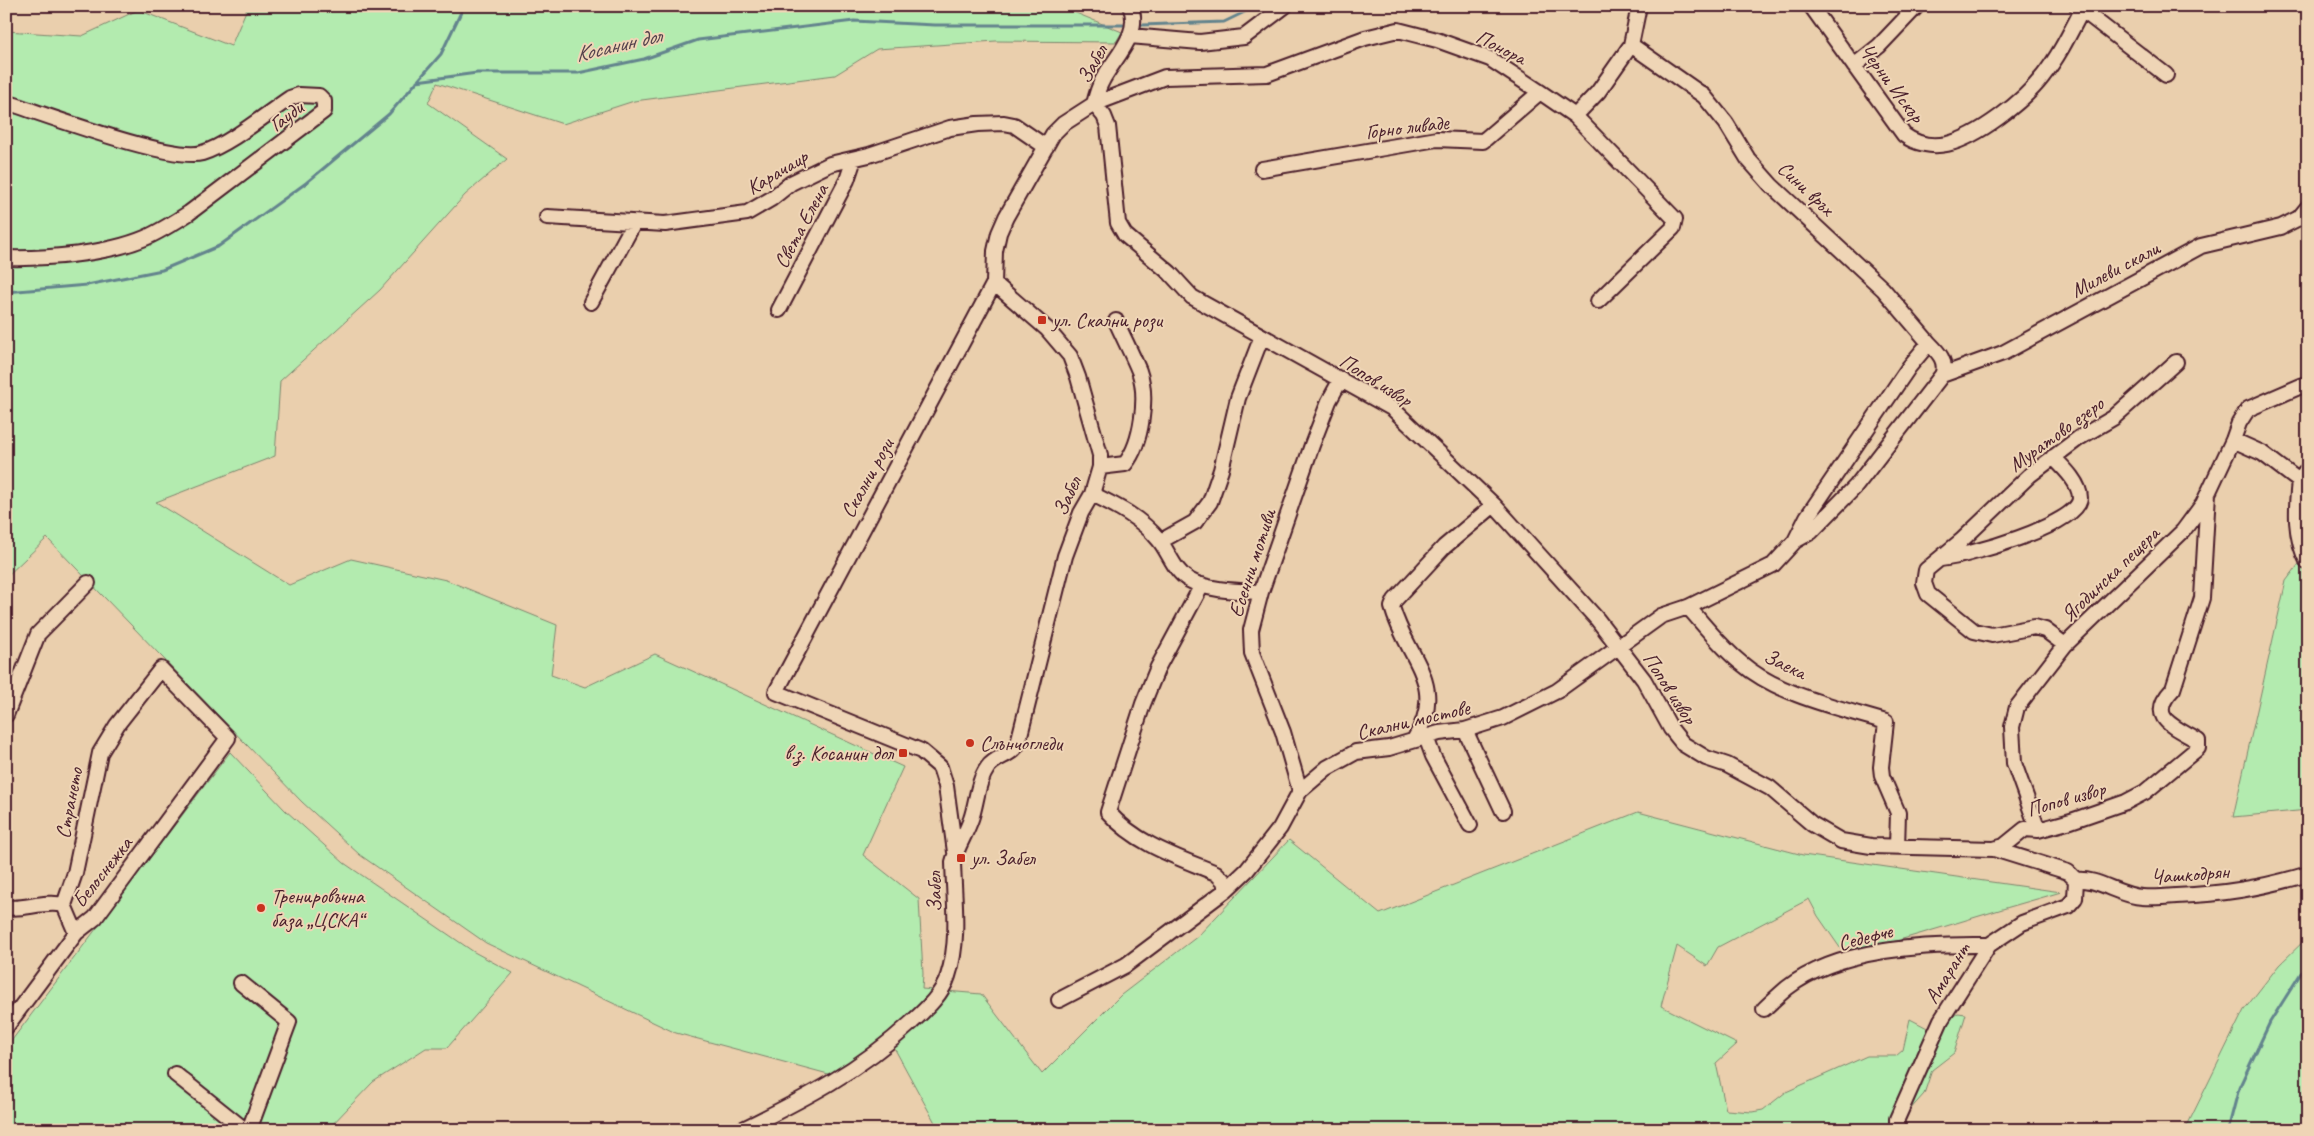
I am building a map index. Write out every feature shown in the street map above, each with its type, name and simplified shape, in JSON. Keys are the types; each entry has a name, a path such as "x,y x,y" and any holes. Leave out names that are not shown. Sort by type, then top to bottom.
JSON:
{"street":[{"path":"1130,6 1134,20 1130,36 1200,42 1244,37 1285,6"},
{"path":"1575,116 1598,92 1631,45 1639,6"},
{"name":"Черни Искър","path":"1811,6 1904,135 1913,142 1946,144 1976,132 2029,93 2059,54 2079,8"},
{"path":"1854,66 1879,46 1917,6"},
{"path":"2079,8 2166,75"},
{"name":"Понора","path":"1094,104 1165,77 1267,74 1364,38 1398,30 1437,40 1490,58 1575,116 1673,217 1675,222 1673,228 1598,301"},
{"name":"Забел","path":"741,1130 834,1083 891,1042 935,999 948,978 953,955 953,862 955,852 970,820 980,785 989,765 1012,752 1018,743 1065,556 1081,513 1092,494 1100,467 1098,445 1070,356 1047,329 994,283 995,252 999,233 1006,217 1046,147 1063,124 1094,104 1101,82 1130,36"},
{"name":"Сини връх","path":"1631,45 1704,96 1726,123 1748,159 1771,185 1882,289 1929,343 1942,360 1944,366 1942,375"},
{"name":"Горно ливаде","path":"1262,169 1437,139 1483,141 1540,92"},
{"name":"Гауди","path":"6,102 135,143 188,155 216,148 290,98 299,95 319,96 324,101 324,111 168,227 143,239 79,253 6,258"},
{"name":"Попов извор","path":"1094,104 1104,116 1108,126 1118,223 1126,235 1170,272 1192,297 1393,409 1494,506 1620,647 1644,680 1671,729 1683,744 1706,758 1745,773 1770,788 1812,824 1841,841 1871,846 1994,849 2004,846 2026,829 2038,830 2126,802 2145,792 2198,748 2198,742 2167,722 2162,716 2160,706 2172,689 2202,598 2208,493"},
{"name":"Карачаир","path":"547,217 665,224 748,213 771,199 791,183 830,164 854,159 950,128 977,124 1004,123 1014,125 1046,147"},
{"name":"Света Елена","path":"779,310 847,180 854,159"},
{"name":"Милеви скали","path":"1942,375 2003,353 2201,246 2281,227 2298,218 2308,207"},
{"path":"591,302 634,223"},
{"name":"Скални рози","path":"955,852 946,786 940,767 920,752 776,692 994,283"},
{"path":"1100,467 1125,464 1135,448 1142,422 1140,372 1116,321"},
{"path":"1160,541 1195,522 1210,502 1221,470 1238,398 1262,336"},
{"path":"1688,607 1773,565 1795,541 1807,517 1909,368 1929,343"},
{"name":"Муратово езеро","path":"2065,645 2044,630 2034,627 1992,635 1980,634 1968,628 1928,594 1924,583 1926,570 1961,542 2030,475 2053,457 2113,418 2176,362"},
{"path":"1795,541 1811,532 1856,486 1942,375"},
{"name":"Есенни мотиви","path":"1300,791 1283,732 1252,653 1251,630 1261,592 1312,445 1329,401 1341,379"},
{"name":"Ягодинска пещера","path":"2038,830 2014,762 2012,727 2014,714 2022,699 2065,645 2178,536 2203,504 2234,440 2239,423 2248,409 2308,383"},
{"path":"2234,440 2262,453 2299,481"},
{"path":"1938,559 1971,554 2036,532 2076,508 2080,498 2079,492 2069,474 2053,457"},
{"path":"2308,470 2299,481 2296,507 2298,534 2308,563"},
{"path":"1092,494 1128,513 1147,526 1160,541 1181,574 1190,580 1202,584 1261,592"},
{"path":"1470,825 1433,756 1420,738 1428,708 1428,689 1392,607 1395,600 1444,547 1494,506"},
{"path":"6,715 38,634 88,583"},
{"path":"1202,584 1158,667 1108,812 1118,824 1150,846 1216,873 1224,881 1226,890"},
{"name":"Скални мостове","path":"1059,1000 1126,964 1226,890 1247,870 1280,828 1300,791 1327,768 1356,752 1388,748 1420,738 1465,730 1503,718 1557,691 1661,616 1688,607"},
{"name":"Заека","path":"1688,607 1727,650 1755,674 1772,683 1814,699 1886,722 1881,767 1885,783 1898,813 1897,846"},
{"name":"Белоснежка","path":"6,1027 76,933 95,918 228,738 161,669"},
{"name":"Странето","path":"64,904 75,873 100,753 116,725 161,669"},
{"path":"1465,730 1503,811"},
{"path":"1994,849 2059,868 2076,880"},
{"name":"Чашкодрян","path":"2076,880 2084,879 2119,893 2142,898 2235,892 2268,886 2308,874"},
{"name":"Амарант","path":"1897,1130 1896,1119 1941,1020 1989,944 2022,923 2047,912 2068,906 2076,893 2076,880"},
{"path":"6,907 20,907 47,902 64,904 76,933"},
{"name":"Седефче","path":"1764,1009 1787,988 1801,979 1816,971 1846,961 1907,946 1989,944"},
{"path":"241,983 288,1022 250,1130"},
{"path":"175,1074 245,1130"}],"green space":[{"path":"248,6 1059,6 1122,32 1116,42 996,41 877,49 835,75 634,101 563,124 437,83 428,103 507,159 465,195 380,290 280,381 275,456 156,502 289,585 351,559 446,580 557,625 551,675 585,687 655,654 903,767 863,855 919,899 922,989 981,994 1042,1074 1121,995 1198,936 1289,840 1380,914 1638,812 1803,855 2061,892 1845,955 1818,916 1809,899 1718,947 1707,966 1677,946 1661,1006 1737,1044 1716,1063 1726,1110 1752,1112 1763,1110 1786,1092 1867,1056 1896,1056 1903,1050 1910,1019 1933,1031 1958,1013 1966,1014 1954,1053 1932,1070 1924,1094 1892,1130 939,1130 891,1042 832,1075 676,1033 486,943 360,855 302,802 47,538 6,577 6,31 82,36 138,10 231,46"},
{"path":"2308,552 2308,810 2233,817 2286,581"},
{"name":"Тренировъчна база „ЦСКА“","path":"230,752 285,810 344,863 474,952 513,973 447,1048 426,1048 373,1082 327,1130 6,1130 6,1048"},
{"path":"2308,937 2308,1130 2185,1130 2244,1010 2279,965"}],"waterway":[{"path":"6,292 87,285 162,270 219,246 306,183 389,114 441,54 464,6"},
{"name":"Косанин дол","path":"1142,25 1224,22 1257,6"},
{"name":"Косанин дол","path":"417,81 477,73 578,73 644,59 698,40 854,21 935,25 1123,25"},
{"path":"2228,1130 2239,1088 2270,1022 2301,973 2308,968"}],"place":[{"name":"ул. Скални рози","path":"1042,320"},
{"name":"Слънчогледи","path":"970,743"},
{"name":"в.з. Косанин дол","path":"903,753"},
{"name":"ул. Забел","path":"961,858"},
{"name":"Тренировъчна база „ЦСКА“","path":"261,908"}]}
